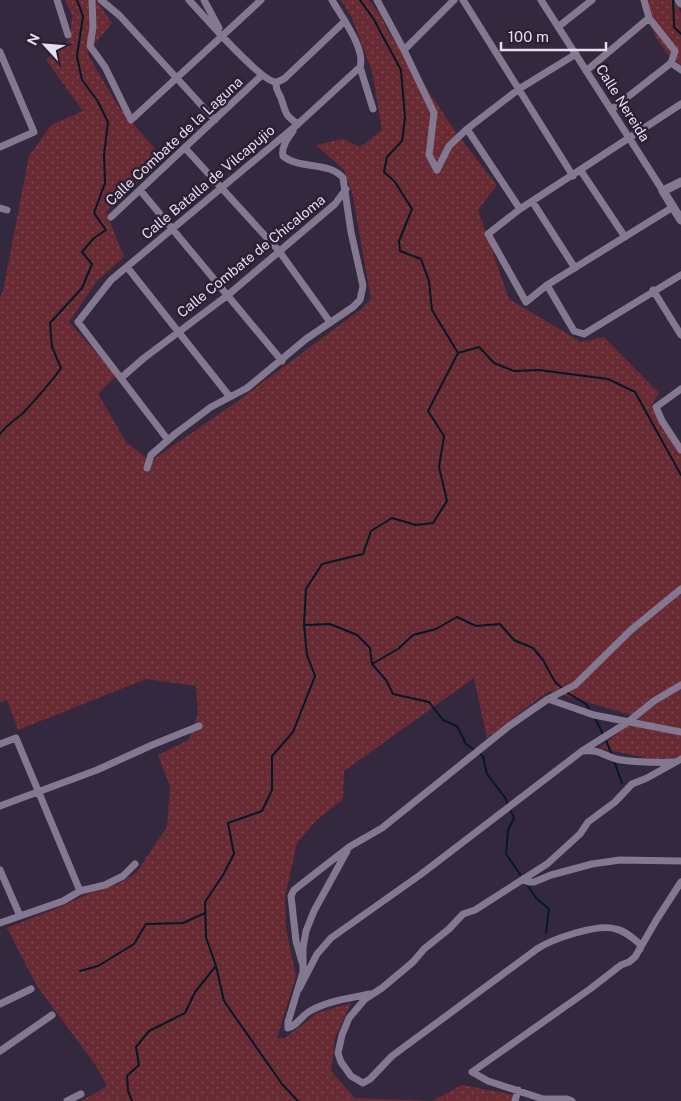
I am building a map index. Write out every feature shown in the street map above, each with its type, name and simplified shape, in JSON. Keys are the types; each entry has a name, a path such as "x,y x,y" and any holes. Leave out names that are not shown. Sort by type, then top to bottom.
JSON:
{"street":[{"path":"57,0 68,35"},
{"path":"92,0 93,27 90,46 105,67 131,120 261,0"},
{"path":"101,0 120,16 215,120"},
{"path":"189,0 245,60 262,75"},
{"path":"204,0 222,35"},
{"path":"332,0 345,21 361,55 360,67 373,109"},
{"path":"404,50 454,0"},
{"path":"463,0 573,176"},
{"name":"Calle Nereida","path":"541,0 681,220"},
{"path":"558,27 592,0"},
{"path":"611,110 671,63 675,51 649,18 644,0"},
{"path":"379,1 434,112 429,155 437,170 449,146 467,129 518,89 576,54"},
{"path":"586,71 649,18"},
{"path":"147,468 151,455 168,440 211,407 247,388 282,361 306,339 353,307 360,300 363,286 343,178 334,171 292,162 283,156 284,145 298,124 285,113 282,101 276,91 276,82 280,82 285,78 345,21"},
{"path":"0,52 34,132 0,147"},
{"path":"671,63 681,70"},
{"name":"Calle Batalla de Vilcapujio","path":"121,378 78,322 111,280 298,124 360,67"},
{"name":"Calle Combate de la Laguna","path":"111,218 262,75 276,82"},
{"path":"673,207 547,286 526,302 488,234 520,209 681,104"},
{"path":"467,129 520,209"},
{"path":"185,148 280,251 330,322"},
{"path":"580,171 625,237"},
{"path":"663,192 681,182"},
{"name":"Calle Combate de Chicaloma","path":"121,378 144,358 228,295 335,204 346,189"},
{"path":"140,190 282,361"},
{"path":"532,201 575,268"},
{"path":"126,267 230,397"},
{"path":"547,286 574,331 584,334 653,290 681,275"},
{"path":"653,290 681,334"},
{"path":"121,378 168,440"},
{"path":"681,389 656,407 662,421 681,450"},
{"path":"375,993 325,1004 307,1013 293,1026 288,1028 288,1022 303,972 296,941 291,896 294,890 350,848 382,828 509,726 548,699 575,685 631,630 681,589"},
{"path":"299,989 317,954 331,938 420,875 582,751 628,722 654,701 681,685"},
{"path":"548,699 594,715 681,732"},
{"path":"186,722 186,731"},
{"path":"0,806 97,770 198,726"},
{"path":"0,744 16,738 80,891"},
{"path":"582,751 595,750 616,759 653,762 679,760"},
{"path":"640,949 640,944 634,939 618,929 608,927 559,938 547,943 392,1056 370,1079 363,1083 351,1076 341,1062 338,1053 349,1018 365,999 413,962 424,949 449,929 463,914 474,910 547,864 580,834 588,822 615,802 632,784 679,760"},
{"path":"302,962 306,931 314,911 350,848"},
{"path":"523,879 534,882 551,875 592,864 620,860 681,861"},
{"path":"0,923 63,901 80,891 106,885 124,876 135,864"},
{"path":"0,870 20,916"},
{"path":"572,1101 568,1099 543,1098 488,1081 472,1072 621,965 630,962 635,957 681,882"},
{"path":"0,1004 31,989"},
{"path":"0,1051 52,1015"},
{"path":"515,1101 518,1090"},
{"path":"67,1101 80,1094"}],"shaded area":[{"path":"65,0 96,0 112,23 87,53 118,106 163,158 106,212 124,257 97,281 69,322 117,375 98,394 127,443 151,461 235,403 360,310 371,299 352,192 344,170 316,145 343,139 360,147 382,130 372,71 351,16 341,0 369,0 458,135 497,185 478,210 509,299 581,342 604,337 659,393 651,406 681,455 681,755 666,762 599,748 638,717 549,691 487,738 474,678 344,771 343,799 317,820 297,843 285,897 286,928 296,976 277,1038 285,1038 317,1013 351,1003 335,1038 331,1071 355,1098 432,1101 81,1101 107,1086 96,1066 37,986 7,928 88,894 118,884 136,873 167,827 170,786 158,755 188,740 198,715 196,686 146,679 18,730 7,700 0,703 0,297 3,291 29,156 51,125 83,111 46,60 70,39 72,15"},
{"path":"648,0 673,0 681,13 681,65 667,54 654,34"},
{"path":"462,1085 515,1095 513,1101 432,1101"}],"waterway":[{"path":"0,434 23,413 61,368 52,347 50,323 82,288 92,264 82,252 94,238 106,230 94,213 105,183 104,155 108,122 97,100 82,80 77,56 83,16 77,0"},
{"path":"298,1101 282,1084 224,1001 216,966 206,937 205,902 234,854 228,823 262,811 272,790 272,756 293,732 315,676 307,655 304,625 306,589 322,564 363,554 371,531 392,518 416,525 433,523 447,501 439,467 444,436 428,411 458,353 432,310 429,281 421,259 400,251 399,241 412,209 395,182 384,172 387,157 402,141 405,118 401,70 373,18 360,0"},
{"path":"673,0 674,27 681,34"},
{"path":"458,353 479,347 494,363 514,371 539,370 608,379 635,392 681,475"},
{"path":"372,664 398,649 413,635 436,629 457,617 476,626 500,624 514,640 533,648 543,660 555,682 563,689"},
{"path":"304,625 330,624 357,635 370,648 372,664 386,680 393,694 429,702 443,720 457,726 466,744 476,751"},
{"path":"566,692 586,704 591,712"},
{"path":"595,718 603,734"},
{"path":"605,738 612,755"},
{"path":"480,754 483,756 487,774 506,799 508,805"},
{"path":"614,761 622,783"},
{"path":"510,809 514,818 508,830 506,854 522,877"},
{"path":"526,883 536,898 549,909 546,933"},
{"path":"80,971 98,966 134,944 146,924 183,923 205,913"},
{"path":"132,1101 128,1091 127,1076 139,1065 136,1047 149,1031 185,1013 195,992 216,966"}]}
